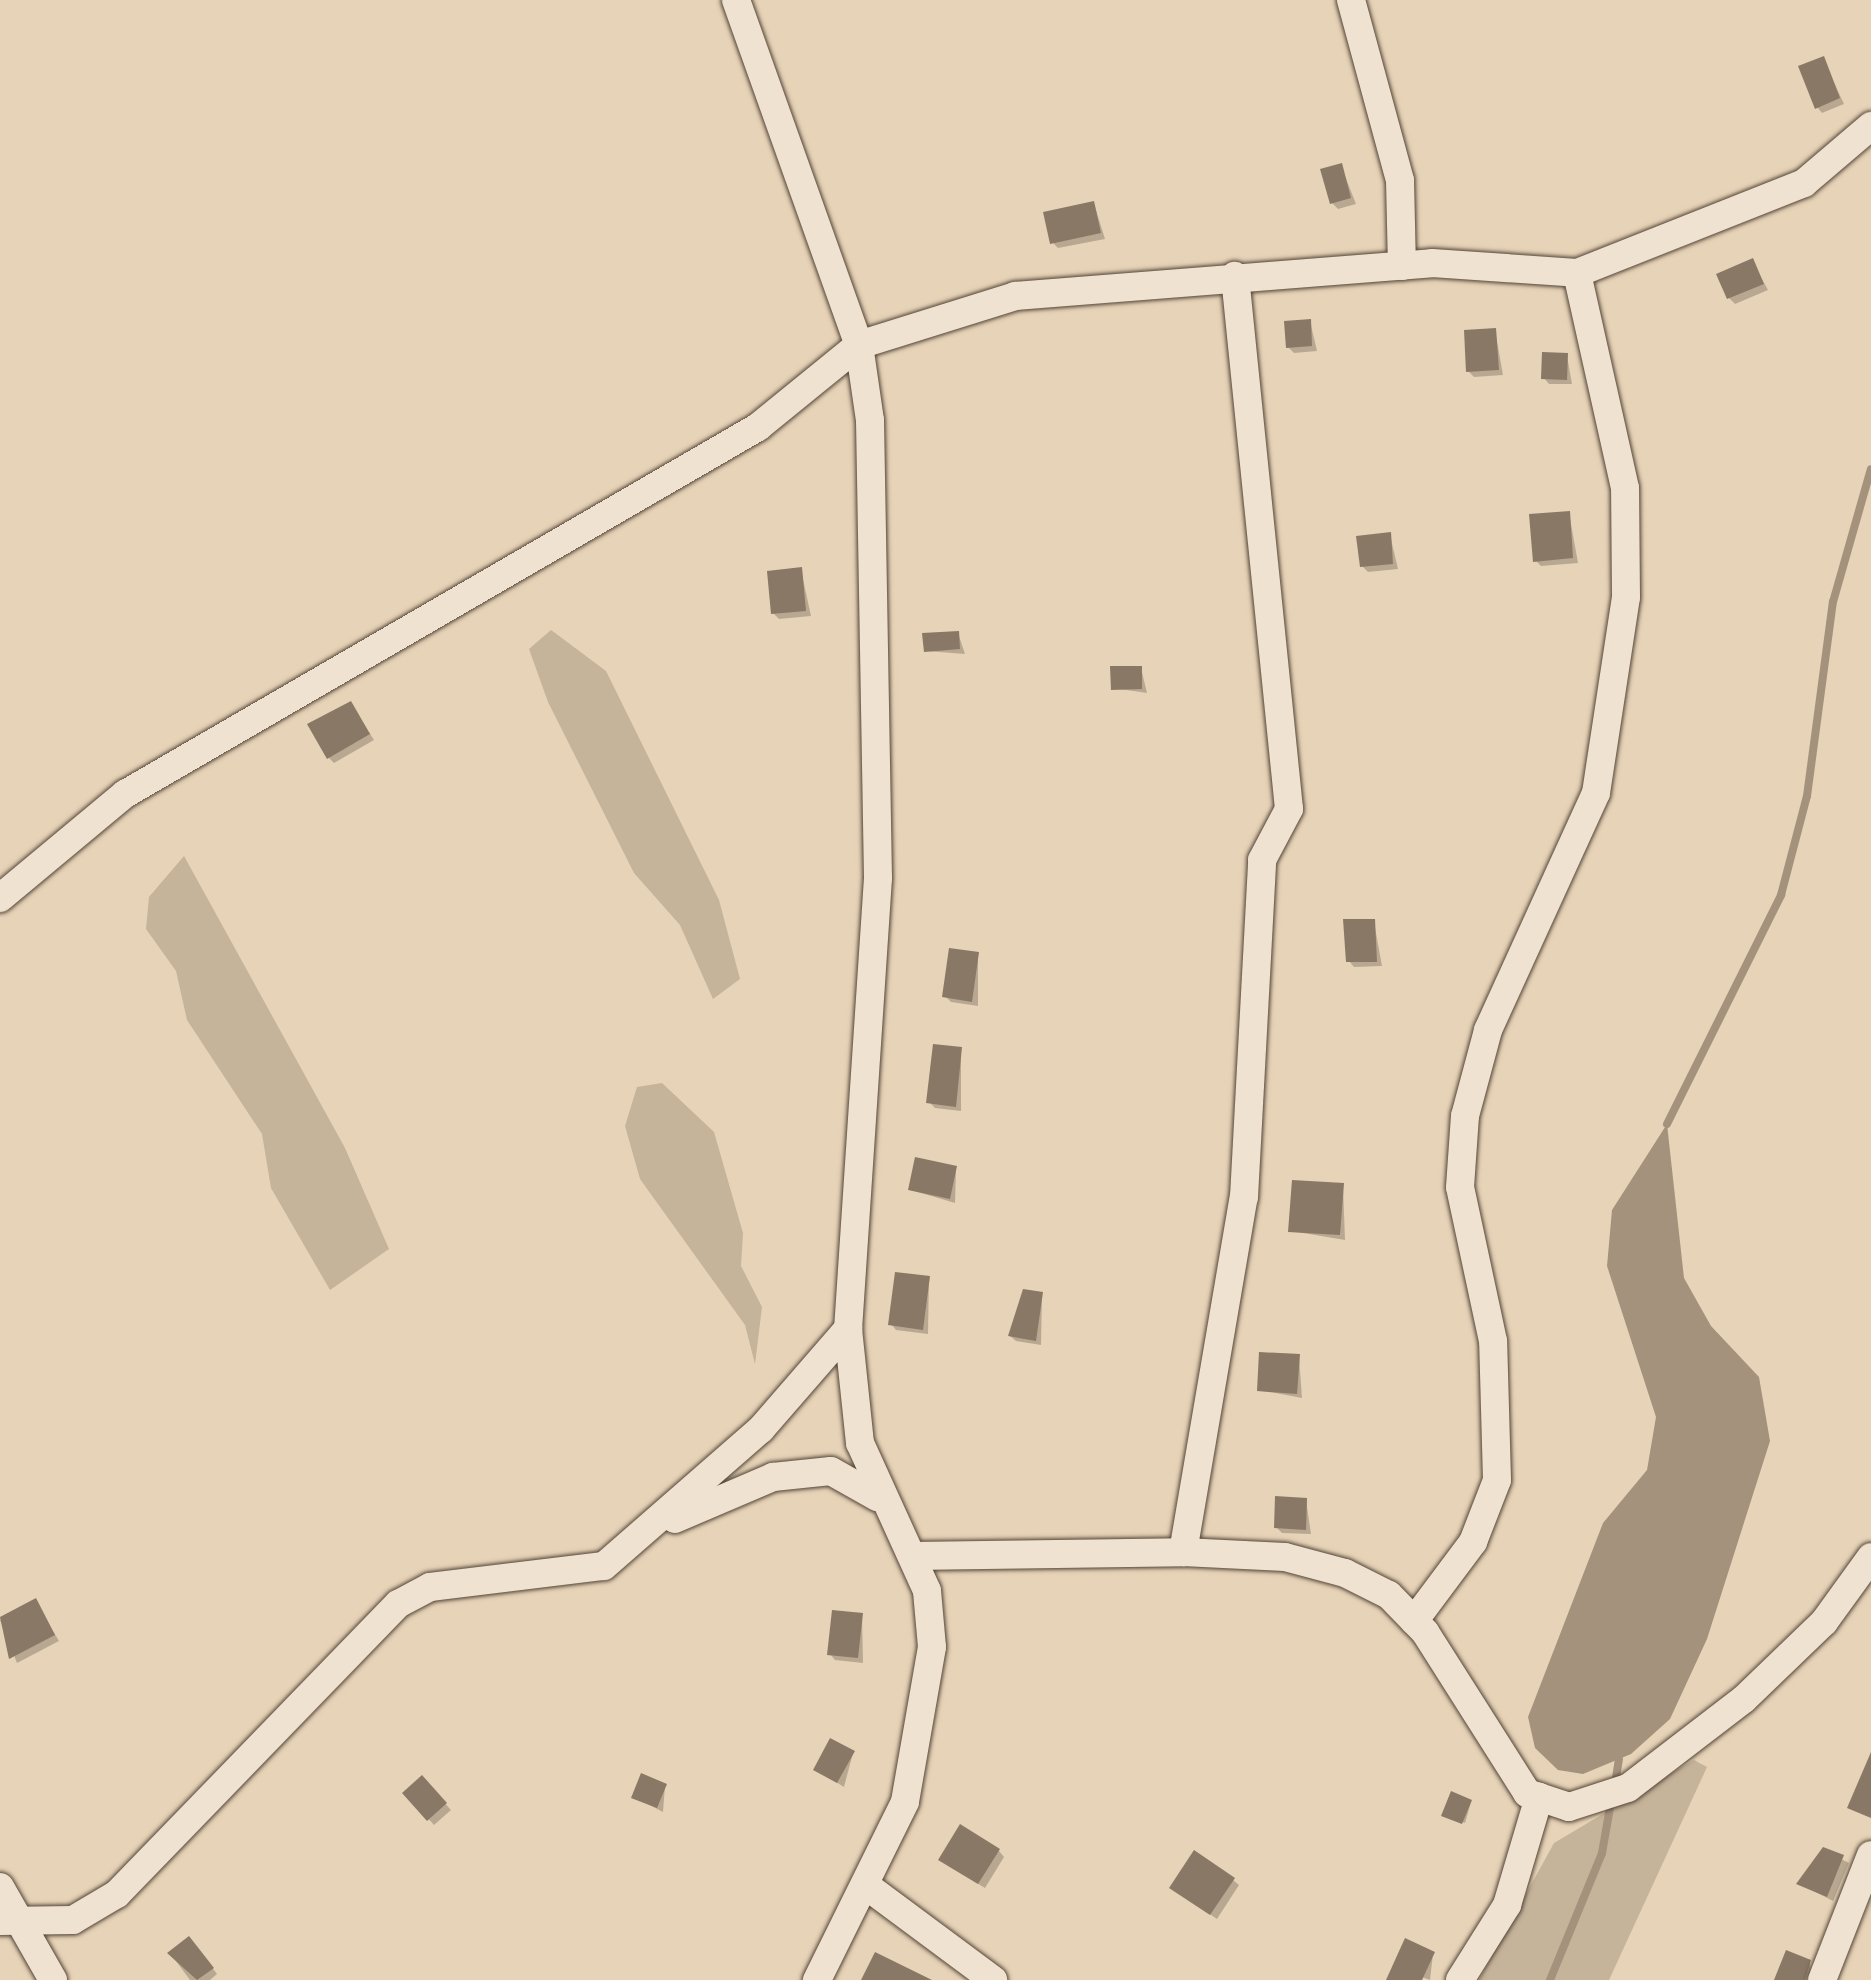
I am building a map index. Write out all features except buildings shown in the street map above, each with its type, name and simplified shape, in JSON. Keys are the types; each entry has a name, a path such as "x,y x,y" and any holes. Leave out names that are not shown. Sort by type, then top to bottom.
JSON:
{"street":[{"path":"736,0 859,344 870,420 878,878 848,1329 860,1443 878,1497 928,1590 932,1647 904,1802 868,1887 817,1980"},
{"path":"1351,0 1400,180 1402,266"},
{"path":"0,898 125,794 758,427 859,344 1015,296 1402,266 1577,274 1804,182 1871,126"},
{"path":"1414,1621 1473,1542 1497,1480 1493,1341 1460,1188 1465,1116 1488,1030 1596,793 1626,596 1625,488 1577,274"},
{"path":"1183,1552 1244,1197 1262,860 1289,810 1236,276"},
{"path":"8,1920 72,1920 118,1894 398,1604 430,1587 604,1566 653,1529 761,1429 848,1329"},
{"path":"653,1529 772,1477 831,1470 878,1497"},
{"path":"912,1556 1183,1552 1285,1556 1345,1573 1389,1595 1414,1621 1490,1747 1540,1797 1569,1807 1628,1788 1784,1661 1871,1557"},
{"path":"1460,1980 1508,1904 1540,1797"},
{"path":"1822,1980 1871,1855"},
{"path":"0,1886 8,1920 53,1980"},
{"path":"868,1887 993,1980"}],"shaded area":[{"path":"551,630 606,671 719,900 740,979 713,999 680,925 634,873 548,702 529,649"},
{"path":"184,856 345,1148 389,1249 330,1290 271,1188 262,1134 187,1020 176,971 146,929 149,897"},
{"path":"662,1083 714,1132 743,1233 741,1266 762,1307 755,1364 745,1325 640,1179 625,1126 637,1087"},
{"path":"1667,1124 1684,1278 1711,1326 1759,1377 1770,1441 1707,1639 1670,1719 1631,1754 1583,1774 1558,1770 1535,1748 1528,1717 1603,1523 1647,1470 1656,1417 1607,1266 1612,1210"},
{"path":"1694,1760 1707,1767 1609,1980 1479,1980 1554,1843"}],"waterway":[{"path":"1667,1124 1781,895 1807,796 1833,602 1871,469"},
{"path":"1615,1784 1619,1759"},
{"path":"1550,1980 1602,1853 1611,1802"}]}
